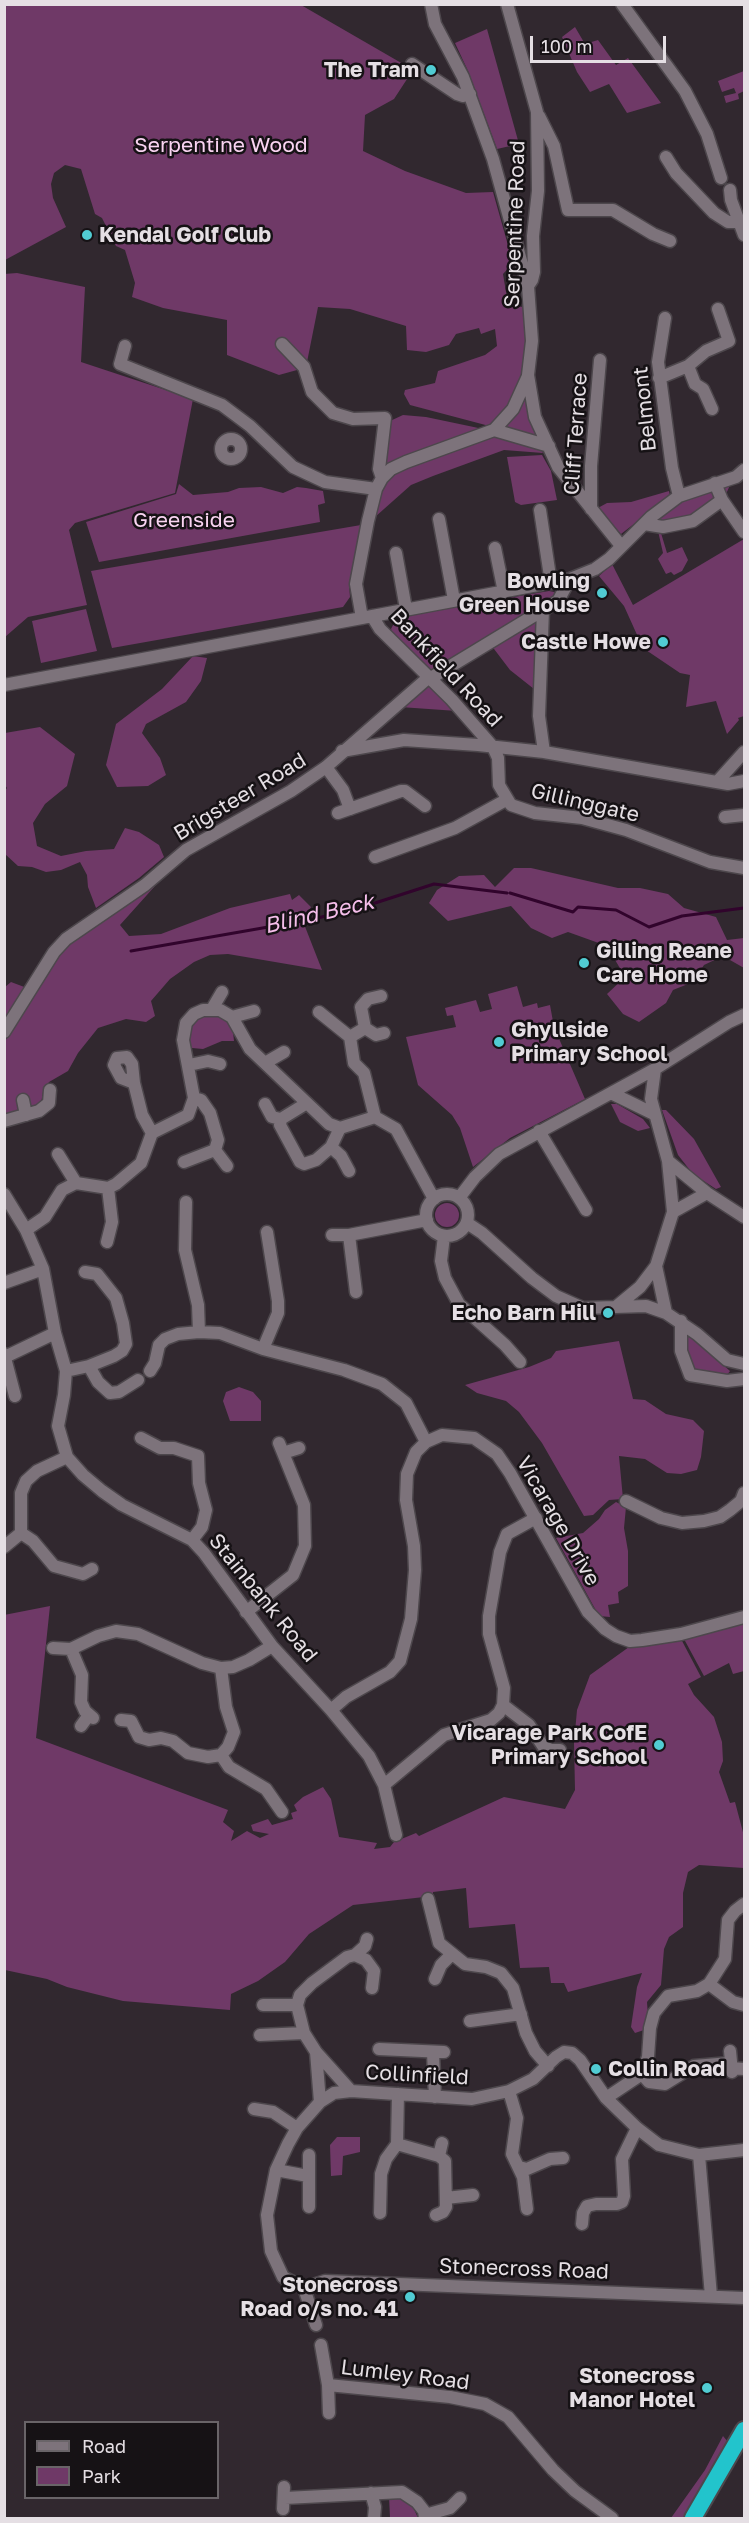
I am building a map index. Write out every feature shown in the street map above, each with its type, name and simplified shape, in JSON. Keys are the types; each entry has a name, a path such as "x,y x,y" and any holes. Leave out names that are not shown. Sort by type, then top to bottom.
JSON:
{"highway":[{"path":"693,2518 744,2430"}],"street":[{"path":"431,4 435,24 470,94 493,159 528,286"},
{"name":"Serpentine Road","path":"507,4 537,112 538,191 533,236 534,272 528,286 532,341 528,375 535,417 558,467 618,542"},
{"path":"622,4 685,91 707,134 721,178"},
{"path":"412,64 458,94 464,96 470,94"},
{"path":"537,112 554,146 568,210 613,210 653,234 670,240"},
{"path":"666,157 676,173 714,213 728,222 739,222"},
{"path":"730,190 731,200 744,235"},
{"path":"659,378 687,366 706,351 729,341 718,309"},
{"name":"Belmont","path":"665,318 658,362 659,378 672,468 679,496"},
{"path":"282,344 304,367 312,392 333,413 353,419 385,418 379,484 356,584 367,617"},
{"path":"125,346 120,364 222,405 250,426 293,467 325,482 379,484"},
{"name":"Cliff Terrace","path":"591,509 591,466 600,360"},
{"path":"687,366 695,384 703,389 712,409"},
{"path":"379,484 391,469 406,462 495,430 513,409 528,375"},
{"path":"237,442 250,426"},
{"path":"495,430 549,446"},
{"path":"4,685 570,579 590,572 609,559 644,524 679,496 736,477 744,470"},
{"path":"715,483 722,500 744,532"},
{"path":"644,524 663,527 693,521 722,500"},
{"path":"540,510 551,583"},
{"path":"439,519 454,600"},
{"path":"495,548 504,592"},
{"path":"396,553 406,609"},
{"name":"Brigsteer Road","path":"4,1032 54,952 66,939 145,885 186,850 291,791 326,767 341,751 430,678 558,601 570,579"},
{"path":"543,610 539,716 544,752"},
{"name":"Bankfield Road","path":"367,617 430,678 493,747"},
{"path":"341,751 404,740 544,752 728,784 744,781"},
{"name":"Gillinggate","path":"493,747 498,758 499,785 511,805 535,813 582,818 626,830 710,862 744,868"},
{"path":"717,782 744,752"},
{"path":"326,767 343,790 350,809"},
{"path":"338,813 401,791 410,794 425,806"},
{"path":"375,857 455,828 506,800"},
{"path":"725,817 744,815"},
{"path":"212,1009 222,992"},
{"path":"381,996 369,999 361,1008 365,1028 376,1035 384,1033"},
{"path":"26,1230 45,1217 62,1190 76,1183 108,1188 116,1184 141,1163 152,1133 188,1115 194,1098 183,1044 186,1023 194,1014 212,1009 232,1017 254,1011"},
{"path":"319,1012 350,1037 354,1063 364,1073 375,1117 396,1129 434,1199"},
{"path":"459,1198 475,1177 499,1154 655,1069 729,1022 744,1016"},
{"path":"232,1017 250,1048 329,1124 340,1128 375,1117"},
{"path":"350,1037 365,1028"},
{"path":"265,1063 284,1052"},
{"path":"189,1065 208,1060 220,1064"},
{"path":"617,1306 640,1287 656,1266 673,1212 668,1161 651,1099 655,1069"},
{"path":"134,1083 142,1115 152,1133"},
{"path":"4,1120 39,1111 49,1103 50,1090"},
{"path":"611,1093 654,1114"},
{"path":"184,1162 215,1150 219,1140 215,1124 201,1100 194,1098"},
{"path":"23,1100 26,1115"},
{"path":"265,1104 272,1117 280,1119"},
{"path":"307,1104 280,1119 280,1125 300,1162 304,1164 316,1160 331,1147 340,1128"},
{"path":"539,1131 586,1210"},
{"path":"331,1147 341,1156 349,1171"},
{"path":"215,1150 226,1166"},
{"path":"58,1154 76,1183"},
{"path":"668,1161 706,1193 744,1217"},
{"path":"107,1242 112,1222 108,1188"},
{"path":"673,1212 706,1193"},
{"path":"446,1194 459,1198 467,1207 467,1223 456,1234 444,1236 433,1231 427,1220 428,1208 434,1199 446,1194"},
{"path":"6,1201 26,1230 43,1269 55,1332 66,1371 90,1366 122,1352 126,1344 116,1298 97,1274 85,1272"},
{"path":"186,1202 185,1250 198,1305 199,1332"},
{"path":"332,1234 349,1235 427,1220"},
{"path":"467,1223 556,1296 582,1308 646,1306 666,1313 681,1321 727,1360 744,1364"},
{"path":"263,1349 278,1313 267,1232"},
{"path":"349,1235 356,1292"},
{"path":"444,1236 441,1261 445,1278 459,1304 505,1345 520,1362"},
{"path":"656,1266 666,1313"},
{"path":"4,1283 43,1269"},
{"path":"681,1321 681,1351 683,1363 690,1375 726,1381 744,1379"},
{"path":"15,1396 6,1355 55,1332"},
{"path":"150,1371 155,1364 159,1345 165,1339 178,1334 220,1333 263,1349 344,1370 382,1384 406,1403 426,1442 416,1452 407,1474 406,1500 414,1546 415,1570 411,1619 404,1650 400,1661 390,1672 346,1697 331,1710"},
{"path":"90,1366 98,1382 110,1393 120,1392 138,1380"},
{"name":"Stainbank Road","path":"66,1371 58,1426 67,1457 83,1475 122,1505 192,1540 204,1553 272,1646 331,1710 369,1756 384,1785 396,1835"},
{"name":"Vicarage Drive","path":"426,1442 442,1435 458,1435 474,1438 486,1444 496,1454 510,1473 588,1612 605,1629 616,1636 630,1641 642,1640 681,1634 744,1617"},
{"path":"141,1438 160,1448 200,1451 199,1483 206,1510 202,1527 192,1540"},
{"path":"246,1612 293,1575 305,1546 304,1505 281,1448 299,1448"},
{"path":"21,1533 21,1493 26,1481 37,1471 67,1457"},
{"path":"626,1501 661,1518 682,1523 720,1517 741,1501 744,1492"},
{"path":"384,1785 444,1735 491,1720 503,1705 504,1688 489,1634 489,1616 498,1562 507,1534 536,1518"},
{"path":"4,1547 21,1533"},
{"path":"21,1533 33,1541 54,1566 83,1574 92,1569"},
{"path":"53,1647 71,1648 98,1636 127,1631 202,1663 221,1668 249,1660 272,1646"},
{"path":"71,1648 82,1675 81,1702 91,1716 81,1726"},
{"path":"131,1718 140,1737 148,1740 161,1738 174,1741 188,1753 208,1757 221,1755 228,1747 234,1732 226,1707 221,1668"},
{"path":"503,1705 529,1725 543,1746 551,1750 560,1750"},
{"path":"221,1755 229,1767 266,1789 282,1812"},
{"path":"428,1899 439,1943 465,1964 486,1967 501,1973 513,1988 526,2034 535,2051 548,2066"},
{"path":"744,1904 728,1920 725,1959 709,1984 697,1991 668,1996 654,2013 650,2028 648,2056 642,2074 606,2098 637,2128 660,2145 699,2155 744,2150"},
{"path":"351,2091 316,2052 304,2033 297,2005 300,1995 312,1983 347,1957 355,1955 365,1946 367,1939"},
{"path":"355,1955 366,1960 374,1971 372,1988"},
{"path":"435,1979 441,1965 452,1955"},
{"path":"709,1984 733,2002 744,2005"},
{"path":"264,2005 297,2005"},
{"path":"470,2021 521,2014"},
{"path":"260,2035 304,2033"},
{"path":"379,2049 439,2053 435,2097"},
{"path":"316,2052 320,2102"},
{"name":"Collinfield","path":"303,2288 283,2277 271,2251 267,2215 276,2170 297,2128 320,2102 334,2093 351,2091 472,2099 509,2091 533,2079 564,2052 572,2053 580,2060 606,2098"},
{"path":"642,2074 649,2082 665,2084 694,2066 731,2064 744,2069"},
{"path":"509,2091 517,2118 512,2154 523,2177 527,2209"},
{"path":"380,2213 381,2174 386,2159 397,2144 398,2094"},
{"path":"254,2109 273,2112 297,2128"},
{"path":"582,2224 582,2212 587,2206 622,2202 624,2196 622,2159 637,2128"},
{"path":"439,2156 442,2143"},
{"path":"397,2144 439,2156 445,2161 446,2207 443,2212 436,2215"},
{"path":"309,2155 309,2207"},
{"path":"699,2155 711,2296"},
{"path":"519,2168 527,2169 550,2159 563,2158"},
{"path":"276,2170 308,2176"},
{"path":"446,2198 473,2195"},
{"name":"Stonecross Road","path":"303,2288 325,2281 744,2298"},
{"path":"303,2288 316,2325"},
{"name":"Lumley Road","path":"321,2345 328,2385 328,2413"},
{"name":"Lumley Road","path":"328,2385 450,2397 485,2404 508,2417 553,2470 575,2491 612,2518"},
{"path":"284,2498 392,2492 410,2496 424,2511 425,2517 450,2508 460,2498"},
{"path":"371,2493 375,2506 374,2518"}],"green space":[{"name":"Serpentine Wood","path":"5,5 301,5 410,68 411,73 394,99 365,115 363,151 405,171 466,193 493,192 513,263 503,274 507,298 511,306 524,307 526,341 520,381 514,396 493,427 410,405 404,394 405,390 435,383 438,371 485,355 497,346 495,329 481,334 479,328 456,334 449,345 426,352 407,350 406,326 350,309 318,307 307,362 297,370 279,375 227,355 227,320 163,308 132,297 135,283 125,250 116,246 102,218 95,214 81,169 65,165 54,173 51,184 53,198 66,227 5,260"},
{"path":"575,27 585,44 598,40 616,65 628,58 661,103 627,113 609,84 590,92 577,72 562,37"},
{"path":"487,29 519,144 497,149 455,43"},
{"path":"744,71 744,91 738,94 739,99 726,103 724,96 736,93 734,88 722,92 718,81"},
{"name":"Kendal Golf Club","path":"17,273 85,287 81,362 193,399 175,493 75,523 69,530 87,605 28,617 5,637 4,274"},
{"path":"527,389 529,415 540,440 502,429 514,417"},
{"path":"403,415 426,417 488,430 385,466 390,421"},
{"path":"492,435 539,447 543,453 504,450 433,476 411,485 375,517 381,491 392,474"},
{"path":"542,455 551,471 557,500 521,505 515,502 507,457"},
{"path":"731,483 726,494 691,517 653,522 665,511 688,498"},
{"name":"Greenside","path":"179,484 193,495 228,492 239,488 261,487 283,493 297,487 306,488 323,491 325,503 318,505 320,522 99,562 86,522 176,494"},
{"path":"669,491 670,496 621,534 596,509 607,503 631,502"},
{"path":"361,525 349,584 350,597 343,607 112,648 91,571"},
{"path":"658,531 661,533 667,553 682,547 688,560 682,571 674,575 671,572 666,574 658,559 663,553"},
{"path":"744,539 744,716 738,718 739,720 727,734 716,701 686,707 690,675 680,673 643,648 624,606 599,576 612,564 633,605"},
{"path":"554,592 555,595 551,602 433,670 396,640 391,629 396,619 402,616"},
{"path":"86,609 97,651 41,663 32,621"},
{"path":"537,617 534,689 510,670 491,645"},
{"path":"193,656 207,658 201,681 186,702 146,724 142,733 160,758 166,775 148,786 117,787 106,765 116,724 162,689"},
{"path":"426,687 432,687 457,711 400,707"},
{"path":"40,727 75,754 67,786 45,804 33,823 37,846 61,856 114,849 125,828 139,832 159,845 164,857 96,908 88,887 87,875 80,862 61,870 46,872 32,867 18,866 5,854 4,792 7,788 5,785 5,733"},
{"path":"514,868 531,868 618,888 640,888 668,894 684,908 716,917 727,940 744,938 744,968 723,956 704,965 693,982 673,990 666,1003 639,1022 623,1014 607,994 625,977 607,946 568,932 552,938 531,928 511,906 448,921 429,903 437,890 459,876 484,875 495,887"},
{"path":"155,886 120,925 129,936 161,934 230,908 290,894 292,900 299,895 311,907 304,924 322,970 228,954 210,955 194,962 170,979 151,1001 155,1016 146,1022 126,1019 98,1028 78,1053 68,1071 49,1082 43,1092 41,1104 35,1108 30,1105 28,1097 16,1113 5,1115 5,1041 58,956 70,942"},
{"path":"11,982 27,988 5,1024 5,987"},
{"path":"517,986 523,1007 537,1003 538,1008 550,1005 554,1027 585,1099 510,1138 473,1167 460,1128 452,1115 418,1085 406,1037 456,1027 453,1015 447,1016 445,1008 476,1000 480,1012 492,1009 488,994"},
{"path":"206,1014 226,1018 233,1032 234,1041 222,1041 203,1049 192,1048 189,1044 189,1027 197,1018"},
{"path":"611,1104 617,1104 643,1119 650,1128 638,1131 620,1122"},
{"path":"662,1110 666,1110 694,1139 721,1187 716,1189 693,1174 678,1155"},
{"path":"447,1203 456,1206 459,1215 456,1224 447,1227 438,1224 435,1215 438,1206"},
{"path":"685,1332 730,1371 727,1375 695,1371 689,1364"},
{"path":"619,1341 633,1399 645,1400 666,1414 693,1420 704,1431 701,1457 697,1470 681,1474 667,1473 645,1459 619,1456 623,1499 609,1500 593,1515 584,1516 542,1443 519,1412 506,1401 477,1393 465,1385 529,1367 551,1358 556,1351"},
{"path":"239,1387 253,1392 261,1401 261,1421 230,1421 223,1401 226,1392"},
{"path":"616,1502 626,1507 624,1528 628,1551 628,1586 618,1592 619,1603 608,1605 610,1617 599,1616 556,1538 583,1533"},
{"path":"50,1606 36,1738 228,1810 223,1822 234,1831 231,1841 247,1831 260,1838 269,1834 253,1831 251,1825 268,1819 272,1825 293,1819 291,1813 297,1811 294,1805 303,1797 323,1787 331,1799 339,1837 377,1843 374,1849 390,1847 394,1842 416,1833 419,1836 504,1797 565,1809 575,1790 574,1743 577,1710 590,1675 629,1647 681,1639 701,1677 688,1684 694,1695 714,1717 722,1742 723,1761 719,1772 730,1803 735,1802 744,1836 744,1868 699,1865 688,1872 683,1893 683,1927 669,1937 664,1949 661,1985 647,2002 648,2016 644,2030 635,2033 631,2027 637,1987 642,1973 568,1992 564,1983 551,1983 549,1967 520,1968 515,1924 469,1928 466,1888 433,1892 433,1896 353,1905 309,1934 285,1962 258,1981 231,1994 230,2010 123,2001 67,1987 47,1979 5,1970 4,1615"},
{"path":"743,1624 744,1671 733,1674 729,1663 704,1676 684,1639"},
{"path":"337,2137 360,2137 360,2152 343,2156 342,2175 331,2176 330,2145"},
{"path":"723,2436 728,2442 687,2518 671,2518 705,2470"},
{"path":"389,2496 403,2497 413,2507 418,2518 390,2518"}],"waterway":[{"name":"Blind Beck","path":"131,951 314,919 372,904 434,884 507,893"},
{"name":"Blind Beck","path":"510,893 573,912 578,907 616,910 649,927 682,916 744,908"}],"place":[{"name":"The Tram","path":"431,70"},
{"name":"Kendal Golf Club","path":"87,235"},
{"name":"Bowling Green House","path":"602,593"},
{"name":"Castle Howe","path":"663,642"},
{"name":"Gilling Reane Care Home","path":"584,963"},
{"name":"Ghyllside Primary School","path":"499,1042"},
{"name":"Echo Barn Hill","path":"608,1313"},
{"name":"Vicarage Park CofE Primary School","path":"659,1745"},
{"name":"Collin Road","path":"596,2069"},
{"name":"Stonecross Road o/s no. 41","path":"410,2297"},
{"name":"Stonecross Manor Hotel","path":"707,2388"}]}
